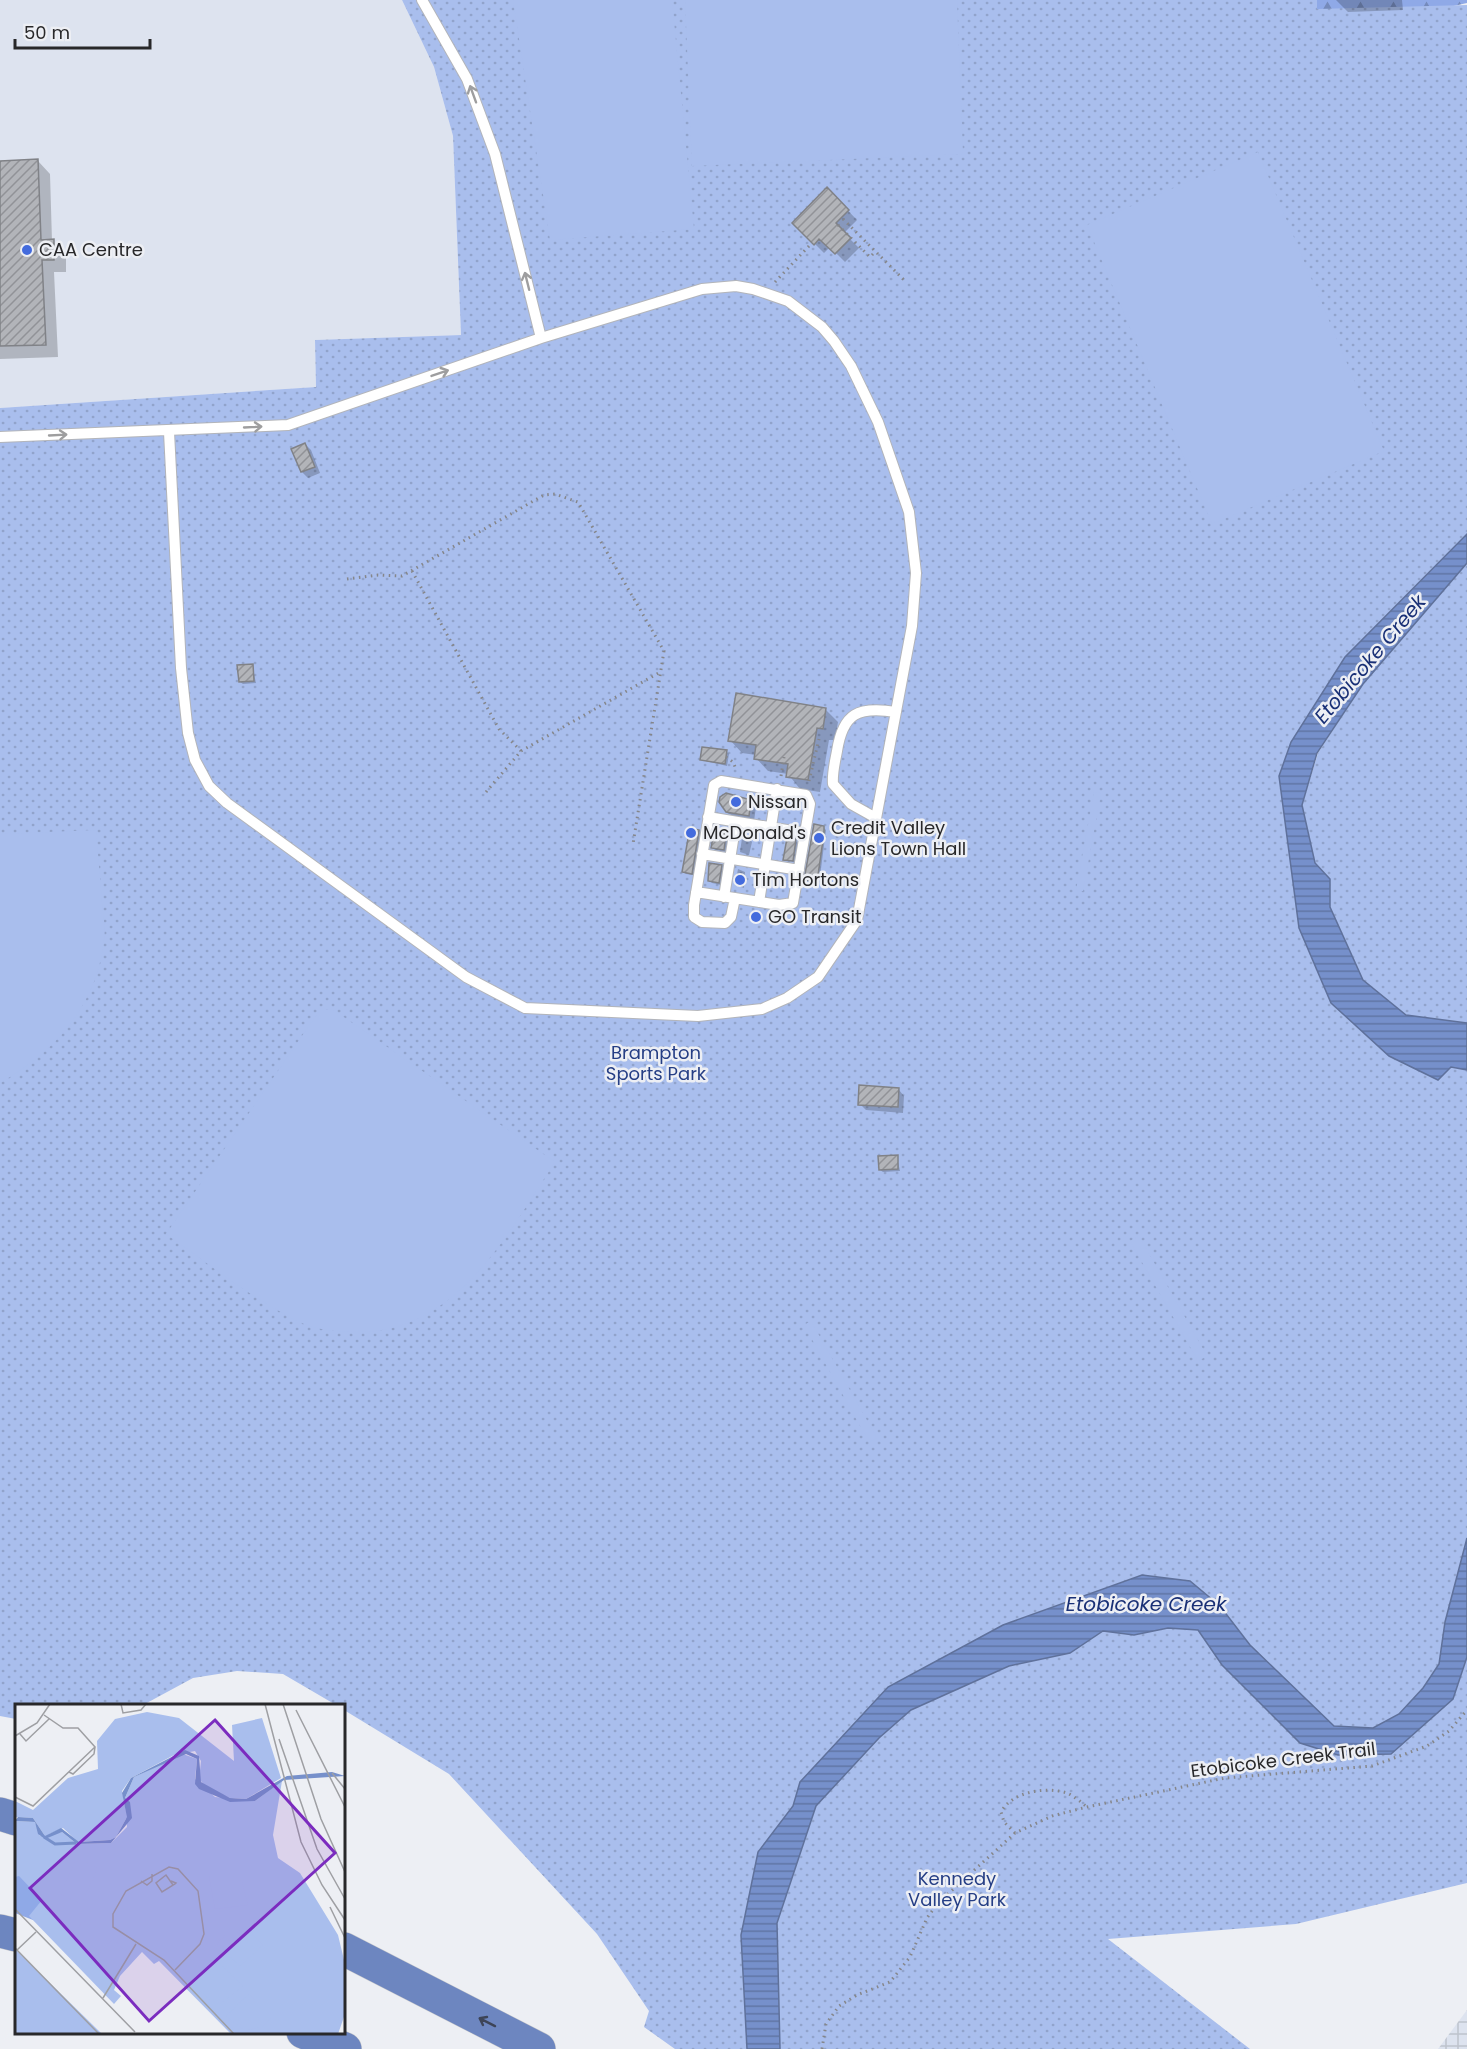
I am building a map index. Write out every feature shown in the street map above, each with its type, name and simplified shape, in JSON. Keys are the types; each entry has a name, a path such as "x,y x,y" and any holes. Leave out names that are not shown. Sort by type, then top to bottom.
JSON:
{"highway":[{"path":"0,1814 15,1819"},
{"path":"0,1828 15,1833"},
{"path":"0,1931 15,1935"},
{"path":"345,1950 539,2049"},
{"path":"308,2034 345,2049"}],"lane":[{"path":"422,0 468,79 495,154 541,338"},
{"path":"0,437 169,432 288,425 541,338 702,289 736,286 765,292 788,301 834,341 846,358 878,422 909,512 916,573 912,626 857,920 818,976 787,998 762,1009 698,1016 525,1008 466,977 227,803 209,786 195,760 187,722 181,669 169,432"},
{"path":"876,818 851,804 833,784 840,734 844,724 857,713 876,709 896,712"},
{"path":"696,892 729,897 759,902 791,904 795,898 809,798 802,793 779,785 718,781 712,788 708,817 696,892 693,914 702,922 722,924 727,922 729,897 730,859 736,822"},
{"path":"759,902 779,785"},
{"path":"708,817 805,833"},
{"path":"702,854 800,870"}],"path":[{"path":"843,219 903,280"},
{"path":"838,225 870,257 875,252"},
{"path":"765,292 809,246"},
{"path":"347,579 378,575 397,577 412,571 540,497 555,494 570,498 584,511 662,647 662,671 633,844"},
{"path":"412,571 499,729 521,751"},
{"path":"486,792 521,751 662,671"},
{"path":"808,785 817,739 827,741"},
{"path":"726,757 735,765 735,774"},
{"path":"779,785 784,757"},
{"name":"Etobicoke Creek Trail","path":"822,2049 826,2024 838,2006 857,1995 890,1982 910,1957 927,1918 937,1904 1015,1833 1052,1816 1224,1778 1372,1766 1427,1746 1449,1731 1467,1710"},
{"path":"1015,1833 1004,1822 1001,1812 1005,1804 1020,1796 1040,1791 1055,1791 1068,1794 1087,1807"}],"shaded area":[{"path":"0,0 402,0 434,67 453,136 461,335 315,340 316,387 0,408"},
{"path":"1467,2010 1467,2049 1438,2049"}],"green space":[{"name":"Brampton Sports Park","path":"402,0 1317,0 1317,9 1467,5 1467,534 1345,657 1291,742 1299,928 1451,1067 1467,1070 1467,1538 1445,1622 1439,1664 1423,1688 1399,1714 1373,1728 1334,1726 1250,1645 1220,1606 1190,1581 1142,1575 1003,1625 800,1782 793,1806 758,1852 741,1935 747,2049 675,2049 644,2027 649,2011 597,1934 449,1774 345,1711 345,1704 334,1704 283,1674 237,1671 193,1678 145,1704 15,1704 15,1719 0,1716 0,408 316,387 315,340 461,335 453,136 434,67"},
{"path":"513,0 672,0 694,229 550,240"},
{"path":"685,0 957,0 963,154 692,166"},
{"path":"1307,0 1467,0 1467,3 1404,17 1312,14"},
{"path":"1258,152 1384,451 1212,524 1087,225"},
{"path":"1467,563 1467,1023 1406,1015 1363,980 1330,907 1330,879 1315,863 1302,805 1318,753 1363,684"},
{"path":"1094,792 1101,793 1083,891 1076,890"},
{"path":"96,830 105,931 100,964 93,985 83,1006 55,1041 20,1071 0,1083 0,834"},
{"path":"332,1009 555,1162 497,1249 474,1276 449,1299 421,1317 389,1329 353,1332 321,1329 304,1324 250,1294 166,1234 319,1011"},
{"path":"1139,1236 1207,1356 1198,1361 1130,1241"},
{"path":"811,1321 877,1438 869,1442 804,1325"},
{"name":"Kennedy Valley Park","path":"1168,1628 1198,1630 1222,1665 1338,1755 1453,1699 1467,1657 1467,1883 1296,1924 1108,1939 1250,2049 780,2049 777,1923 816,1806 879,1738 911,1710 1009,1666 1070,1653 1103,1631 1134,1635"}],"water":[{"name":"Etobicoke Creek","path":"1467,534 1467,563 1363,684 1317,753 1302,805 1315,863 1330,879 1330,907 1363,980 1406,1015 1467,1023 1467,1070 1451,1067 1438,1080 1389,1056 1331,1003 1299,928 1279,776 1291,742 1345,657"},
{"name":"Etobicoke Creek","path":"1467,1538 1467,1657 1453,1699 1391,1754 1338,1755 1300,1743 1222,1665 1198,1630 1168,1628 1134,1635 1103,1631 1070,1653 1009,1666 911,1710 879,1738 816,1806 777,1923 780,2049 747,2049 741,1935 758,1852 793,1806 800,1782 888,1687 1003,1625 1142,1575 1190,1581 1220,1606 1250,1645 1334,1726 1373,1728 1399,1714 1423,1688 1439,1664 1445,1622"}],"building":[{"name":"CAA Centre","path":"38,159 41,240 54,239 54,260 42,260 46,345 0,346 0,161"},
{"path":"827,187 849,210 836,223 851,238 835,254 819,239 814,245 792,223"},
{"path":"305,443 315,467 301,472 291,449"},
{"path":"253,664 254,681 239,682 237,665"},
{"path":"736,693 826,708 823,729 817,728 808,780 786,777 788,764 754,759 756,745 728,741"},
{"path":"702,747 727,750 725,764 700,760"},
{"name":"Nissan","path":"726,793 751,800 749,816 726,812 719,802 720,797"},
{"path":"814,824 824,826 817,882 804,880"},
{"path":"690,828 699,830 692,874 682,872"},
{"path":"714,832 726,834 724,850 711,848"},
{"path":"787,838 796,839 793,861 783,860"},
{"path":"709,863 722,865 719,883 708,881"},
{"path":"859,1085 899,1088 898,1107 858,1105"},
{"path":"898,1155 898,1169 879,1170 878,1156"}],"place":[{"name":"CAA Centre","path":"27,250"},
{"name":"Nissan","path":"736,802"},
{"name":"McDonald's","path":"691,833"},
{"name":"Credit Valley Lions Town Hall","path":"819,838"},
{"name":"Tim Hortons","path":"740,880"},
{"name":"GO Transit","path":"756,917"}]}
